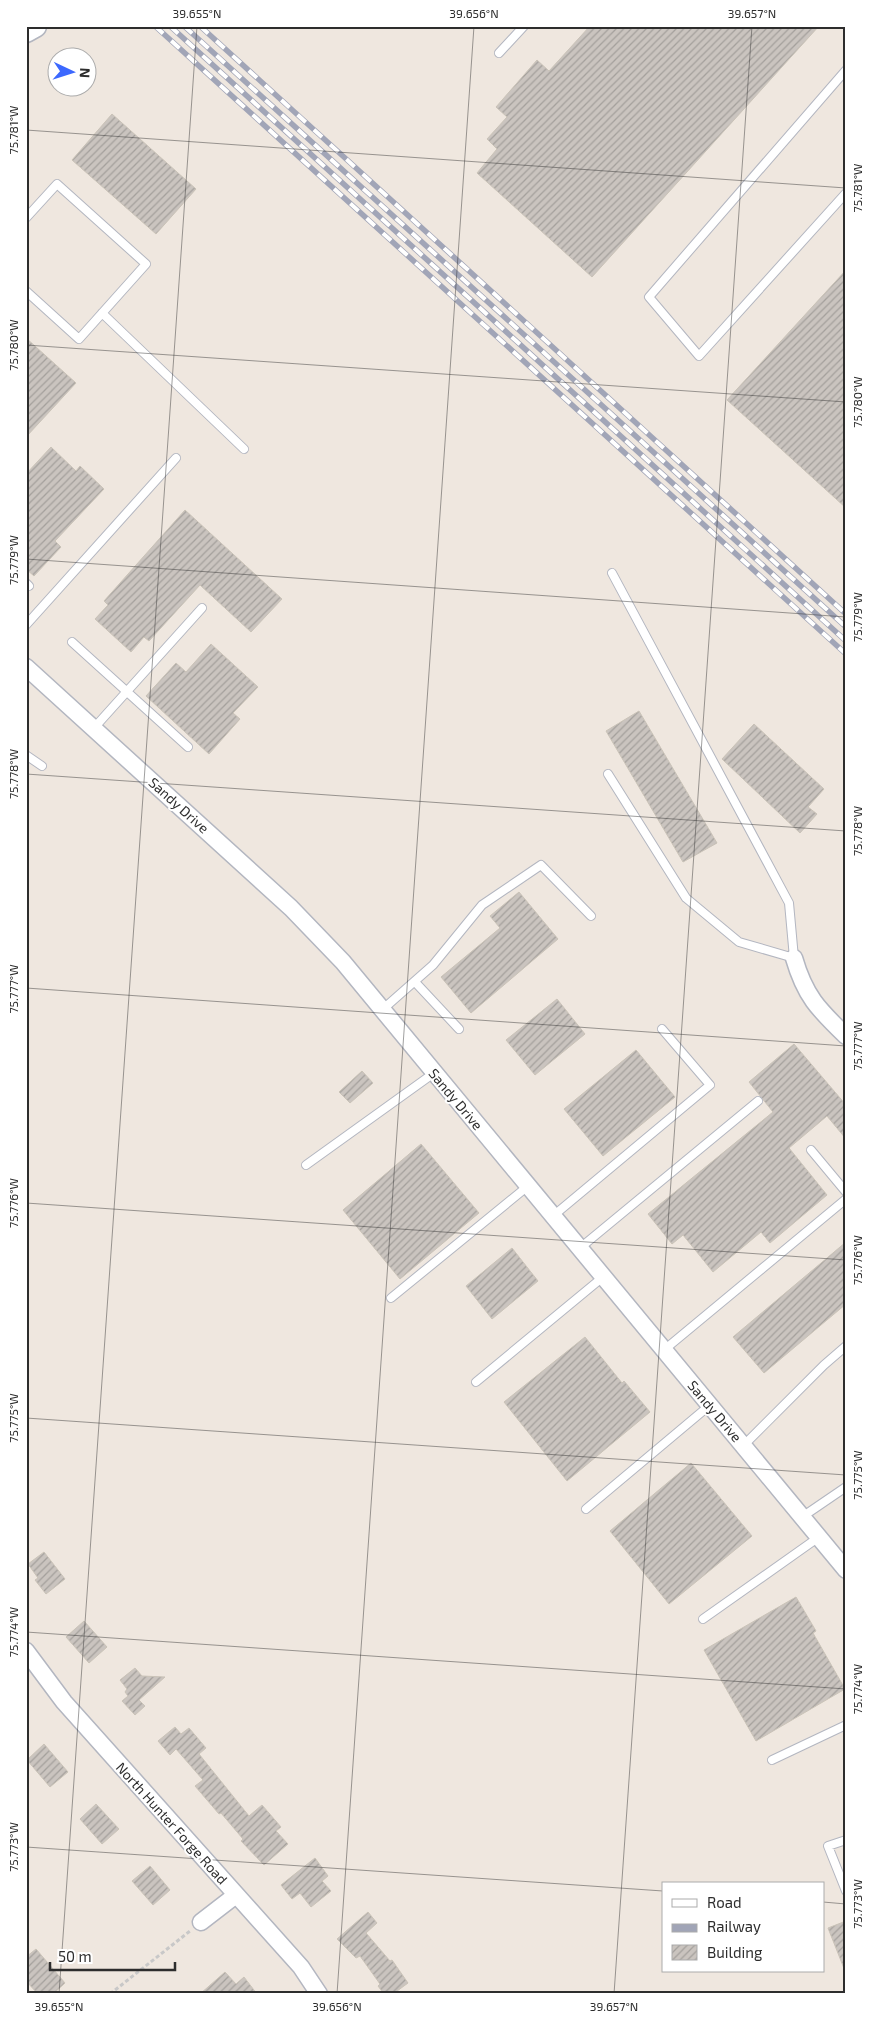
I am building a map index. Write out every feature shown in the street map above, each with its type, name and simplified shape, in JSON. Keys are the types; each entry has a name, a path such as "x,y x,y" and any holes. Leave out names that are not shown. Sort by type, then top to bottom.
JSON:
{"main road":[{"path":"26,31 35,26"}],"street":[{"name":"Sandy Drive","path":"26,667 292,908 343,962 846,1570"},
{"path":"794,958 799,976 816,1008 846,1036"},
{"name":"North Hunter Forge Road","path":"26,1650 64,1702 301,1967 319,1994"},
{"path":"201,1922 236,1895"}],"lane":[{"path":"499,53 524,26"},
{"path":"846,70 649,298 700,356 846,193"},
{"path":"26,218 57,184 146,264 79,339 26,291"},
{"path":"102,313 244,449"},
{"path":"26,625 176,458"},
{"path":"608,774 686,898 739,942 794,958 789,903 612,573"},
{"path":"94,728 202,608"},
{"path":"72,642 188,747"},
{"path":"26,755 42,766"},
{"path":"382,1010 433,965 482,905 542,865 592,916"},
{"path":"415,982 459,1029"},
{"path":"553,1216 710,1085 662,1029"},
{"path":"306,1165 434,1073"},
{"path":"580,1248 758,1101"},
{"path":"810,1150 846,1192"},
{"path":"391,1298 528,1186"},
{"path":"664,1350 846,1199"},
{"path":"476,1382 603,1277"},
{"path":"744,1446 824,1365 846,1346"},
{"path":"586,1510 710,1405"},
{"path":"802,1517 846,1487"},
{"path":"703,1619 819,1537"},
{"path":"772,1760 846,1725"},
{"path":"846,1840 828,1846 846,1891"}],"path":[{"path":"110,1994 201,1922"}],"building":[{"path":"590,26 819,26 592,277 477,173 497,149 487,139 507,117 496,107 537,60 549,71"},
{"path":"112,114 196,189 156,234 72,160"},
{"path":"846,270 846,508 727,400"},
{"path":"26,338 76,383 26,437"},
{"path":"51,447 76,471 80,466 104,489 55,541 61,547 34,576 26,569 26,474"},
{"path":"185,510 282,599 251,632 200,585 149,641 144,637 131,652 95,619 108,605 104,601"},
{"path":"211,644 258,687 233,713 240,719 209,754 146,696 176,663 186,672"},
{"path":"639,711 717,843 683,862 606,731"},
{"path":"754,724 824,789 808,807 817,814 800,833 722,759"},
{"path":"519,892 558,939 471,1013 441,977 500,928 490,916"},
{"path":"557,999 585,1034 535,1075 506,1040"},
{"path":"794,1044 846,1105 846,1139 827,1116 789,1148 827,1195 770,1243 761,1232 713,1272 683,1235 672,1244 648,1214 773,1112 749,1082"},
{"path":"636,1050 675,1097 603,1156 564,1109"},
{"path":"362,1071 373,1083 350,1103 339,1092"},
{"path":"421,1144 479,1213 400,1279 343,1210"},
{"path":"846,1242 846,1304 764,1373 733,1337"},
{"path":"512,1248 538,1281 492,1319 466,1286"},
{"path":"585,1337 622,1383 624,1381 650,1412 567,1481 504,1402"},
{"path":"691,1463 752,1536 669,1604 610,1531"},
{"path":"44,1552 65,1579 46,1594 35,1580 38,1578 28,1564"},
{"path":"796,1597 816,1631 813,1633 845,1689 756,1741 704,1650"},
{"path":"84,1621 107,1647 89,1663 66,1637"},
{"path":"135,1668 142,1676 165,1677 139,1700 145,1706 135,1715 122,1701 128,1696 125,1692 127,1689 120,1680"},
{"path":"175,1727 181,1734 189,1728 206,1748 199,1754 249,1816 262,1805 281,1827 276,1831 288,1844 264,1865 241,1841 243,1839 221,1813 219,1814 195,1786 203,1780 176,1749 170,1755 158,1741"},
{"path":"44,1744 68,1772 50,1787 27,1760"},
{"path":"96,1804 119,1829 102,1844 80,1819"},
{"path":"315,1858 328,1876 322,1881 331,1891 311,1907 300,1893 292,1899 281,1885"},
{"path":"150,1866 170,1890 153,1905 132,1881"},
{"path":"368,1912 377,1923 366,1933 390,1961 392,1960 408,1983 393,1994 384,1994 378,1986 380,1984 360,1956 356,1958 337,1939"},
{"path":"846,1921 846,1971 845,1971 828,1928"},
{"path":"36,1949 65,1983 53,1994 38,1994 26,1981 26,1957"},
{"path":"225,1972 236,1984 244,1977 257,1994 200,1994"}],"railway":[{"path":"155,26 846,654"},
{"path":"170,26 846,641"},
{"path":"184,26 846,627"},
{"path":"200,26 846,614"}]}
